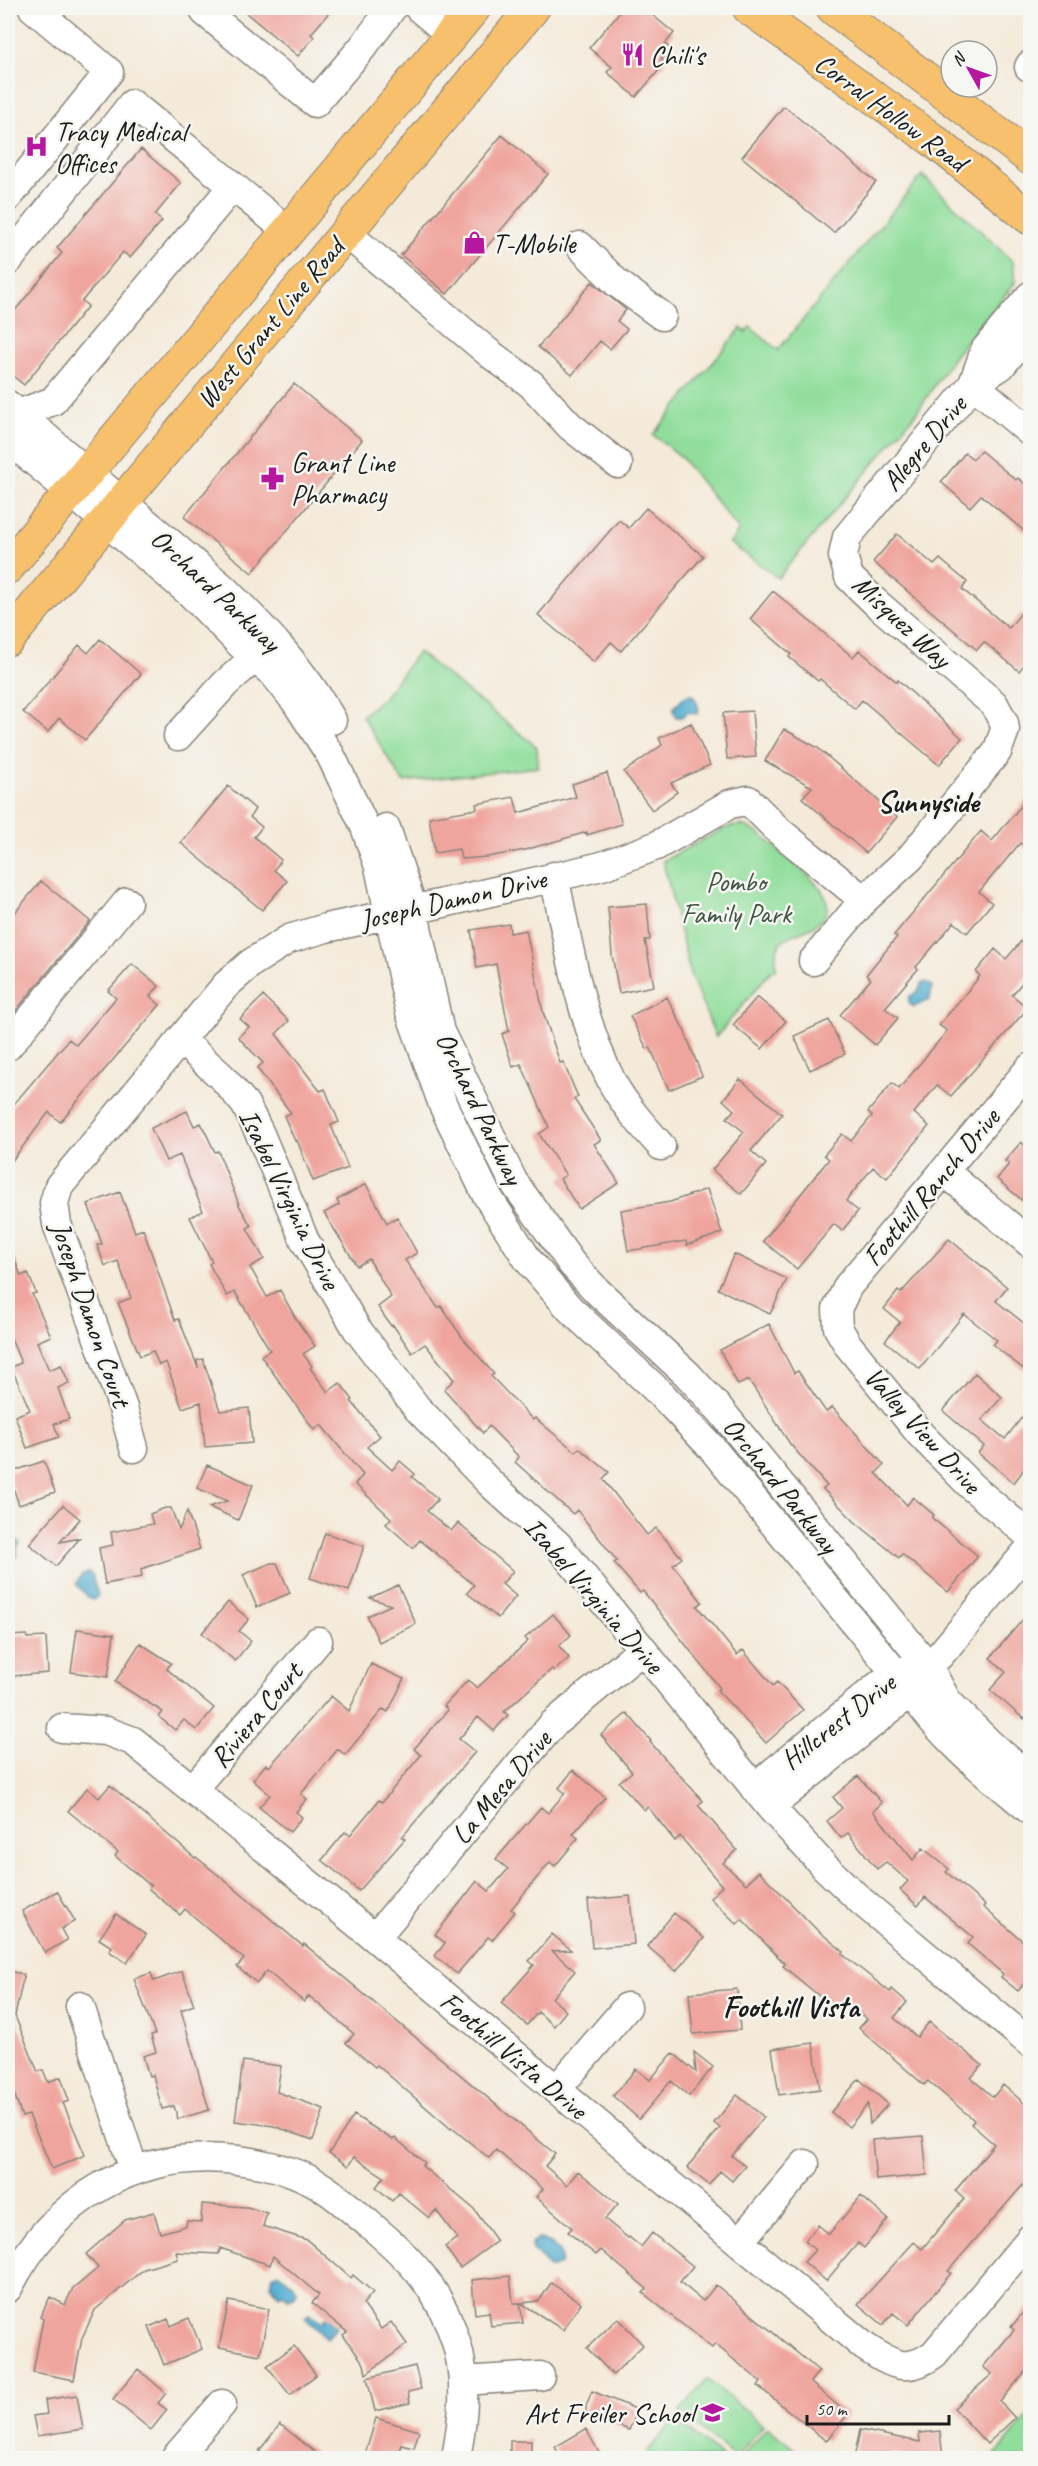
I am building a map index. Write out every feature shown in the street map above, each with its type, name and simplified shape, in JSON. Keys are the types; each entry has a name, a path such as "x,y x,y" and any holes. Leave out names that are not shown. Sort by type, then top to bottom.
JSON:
{"main road":[{"name":"West Grant Line Road","path":"8,567 474,8"},
{"name":"West Grant Line Road","path":"8,639 112,511 533,8"},
{"name":"Corral Hollow Road","path":"749,8 897,113 1030,218"},
{"name":"Corral Hollow Road","path":"833,8 1030,158"}],"street":[{"path":"8,197 109,72 33,8"},
{"path":"209,8 205,12 315,103 362,48 392,8"},
{"path":"419,8 451,35"},
{"path":"8,261 132,104 288,231"},
{"path":"11,419 53,401 232,187"},
{"path":"345,232 489,353 531,384 570,426 618,464"},
{"path":"580,246 617,283 662,316"},
{"name":"Alegre Drive","path":"973,384 985,350 1030,296"},
{"name":"Alegre Drive","path":"876,502 973,384 1001,366 1030,330"},
{"path":"973,384 1030,432"},
{"name":"Orchard Parkway","path":"11,419 112,511 246,610 308,684 330,716 378,807 398,859 410,1012 443,1105 486,1194 528,1260 570,1309 662,1395 711,1447 903,1682 928,1718 953,1743 1030,1810"},
{"name":"Misquez Way","path":"864,900 911,857 997,752 1005,730 1005,723 994,704 874,602 849,577 843,556 847,537 876,502"},
{"name":"Orchard Parkway","path":"112,511 254,658 274,674 296,702 331,756 402,911 440,1032 513,1181 584,1277 687,1374 722,1411 927,1666 947,1701 989,1743 1030,1778"},
{"path":"178,736 225,684 254,658"},
{"name":"Joseph Damon Drive","path":"86,1154 226,985 251,963 289,939 326,928 602,866 656,846 730,804 748,800 779,831 864,900"},
{"path":"554,876 576,980 596,1045 614,1084 629,1109 661,1146"},
{"path":"813,961 864,900"},
{"path":"8,1046 127,902"},
{"name":"Isabel Virginia Drive","path":"181,1040 222,1077 245,1104 305,1241 363,1338 417,1408 491,1484 558,1545 762,1798 825,1867 861,1901 1030,2043"},
{"name":"Foothill Ranch Drive","path":"837,1309 848,1286 1030,1068"},
{"name":"Joseph Damon Court","path":"86,1154 59,1186 54,1203 57,1224 123,1408 134,1448"},
{"path":"945,1172 1030,1244"},
{"name":"Valley View Drive","path":"837,1309 838,1328 848,1345 921,1435 972,1487 1030,1536"},
{"name":"Hillcrest Drive","path":"762,1798 903,1682 940,1655 1030,1548"},
{"name":"Riviera Court","path":"193,1789 318,1641"},
{"name":"La Mesa Drive","path":"375,1938 554,1724 643,1649"},
{"name":"Foothill Vista Drive","path":"62,1728 106,1731 133,1741 375,1938 865,2347 892,2364 907,2366 923,2363 934,2354 1030,2240"},
{"path":"80,2006 134,2169"},
{"path":"556,2090 627,2007"},
{"path":"8,2288 37,2241 68,2210 102,2185 134,2169 181,2159 214,2158 262,2163 306,2178 333,2194 398,2248 426,2279 444,2310 457,2344 463,2381 463,2416 456,2458"},
{"path":"740,2242 805,2163"},
{"path":"463,2381 540,2376"},
{"path":"175,2458 222,2404"}],"green space":[{"path":"922,175 1013,262 1015,283 954,356 917,412 778,578 730,543 739,530 680,456 653,435 741,328 746,332 750,327 778,350"},
{"path":"418,652 537,747 538,767 403,782 362,716 385,696"},
{"name":"Pombo Family Park","path":"741,825 762,836 808,875 827,901 827,910 823,918 813,926 791,935 781,943 777,949 776,969 771,971 716,1037 691,977 663,861 725,828"},
{"path":"707,2379 763,2425 736,2458 679,2412"},
{"path":"1030,2413 1030,2458 993,2458"},
{"path":"675,2419 723,2458 654,2458 647,2452"},
{"path":"767,2427 805,2458 741,2458"}],"water":[{"path":"690,694 697,703 698,714 689,712 682,717 676,717 673,709"},
{"path":"926,982 932,986 930,999 914,1007 909,1003 909,997 918,991 921,984"},
{"path":"11,1534 20,1543 17,1548 18,1556 13,1558 8,1550 8,1535"},
{"path":"89,1572 93,1576 98,1593 93,1600 76,1584 81,1575"},
{"path":"538,2238 558,2251 560,2265 549,2268 542,2258 532,2251 531,2243"},
{"path":"279,2273 295,2286 297,2292 294,2296 288,2298 282,2293 279,2295 270,2285 272,2276"},
{"path":"309,2313 322,2322 326,2317 337,2327 327,2338 305,2318"}],"building":[{"path":"240,8 333,8 311,34 314,37 298,56"},
{"name":"Chili's","path":"623,8 644,8 674,33 665,44 671,49 661,60 665,63 636,97 607,72 612,67 589,48"},
{"path":"784,106 876,182 834,233 742,157"},
{"path":"502,135 548,174 447,294 401,255"},
{"path":"141,149 181,183 155,215 162,221 130,258 123,252 82,301 88,306 24,385 8,372 8,319 62,253 57,248"},
{"path":"592,282 626,310 617,321 627,329 610,349 600,341 572,375 538,347"},
{"name":"Grant Line Pharmacy","path":"294,384 362,440 252,573 184,517"},
{"path":"981,451 1016,480 1018,478 1030,488 1030,536 981,495 970,507 941,482 965,453 973,459"},
{"path":"646,508 703,556 621,651 611,642 594,662 538,615 619,520 629,528"},
{"path":"897,534 934,565 940,559 967,582 962,589 1009,628 1021,613 1030,622 1030,658 1019,671 984,642 977,650 873,562"},
{"path":"773,591 853,657 859,650 897,682 898,680 962,738 939,765 862,700 855,709 820,679 818,681 789,657 791,654 750,619"},
{"path":"100,639 141,674 85,740 59,718 48,732 23,712 79,645 88,653"},
{"path":"752,711 756,757 727,759 723,713"},
{"path":"691,723 710,765 671,783 677,792 652,810 624,772 662,745 659,738"},
{"path":"784,729 818,748 897,817 866,853 802,798 812,787 765,761"},
{"path":"607,773 622,824 587,835 587,832 525,850 487,857 461,859 459,849 435,853 429,817 477,809 476,804 514,797 518,813 576,797 572,784"},
{"path":"228,786 255,809 250,817 262,827 254,837 281,860 274,870 287,881 262,910 181,843"},
{"path":"1030,795 1030,851 1020,843 979,892 992,903 967,933 954,922 916,967 918,969 885,1008 898,1018 875,1045 840,1015 871,979 866,975 897,937 894,935 981,831 992,841"},
{"path":"41,881 90,921 8,1020 8,921"},
{"path":"647,904 650,940 645,940 654,986 619,993 612,955 608,907"},
{"path":"509,924 510,933 526,930 543,1012 560,1063 563,1062 578,1097 574,1099 601,1140 594,1144 619,1183 579,1209 560,1179 566,1175 539,1134 549,1127 521,1064 513,1067 502,1034 509,1031 496,964 477,968 471,930"},
{"path":"1030,931 1030,973 1012,995 1028,1008 951,1096 937,1085 914,1113 929,1126 887,1178 873,1167 846,1201 858,1211 842,1231 834,1224 797,1269 763,1241 829,1159 824,1155 842,1134 851,1141 872,1116 868,1112 892,1083 899,1089 947,1031 939,1025 980,976 976,972 995,949 1006,959"},
{"path":"132,964 159,986 150,996 160,1005 60,1122 49,1112 8,1166 8,1111 69,1039 76,1045 116,998 108,991"},
{"path":"263,996 289,1021 276,1034 320,1091 325,1089 339,1122 331,1125 348,1168 313,1181 297,1140 295,1141 284,1116 291,1113 257,1068 263,1063 238,1037 249,1027 240,1019"},
{"path":"667,997 684,1030 702,1076 669,1090 650,1047 647,1049 630,1016"},
{"path":"757,997 786,1021 762,1049 733,1025"},
{"path":"829,1020 845,1054 810,1070 794,1036"},
{"path":"740,1079 782,1114 751,1151 766,1164 741,1194 712,1170 744,1132 727,1118 734,1110 723,1100"},
{"path":"187,1111 194,1126 201,1123 215,1152 218,1151 240,1207 251,1226 247,1228 264,1259 250,1267 267,1297 280,1290 296,1319 315,1346 303,1354 312,1366 310,1368 328,1392 340,1383 353,1400 351,1401 380,1436 367,1447 392,1470 400,1461 415,1474 412,1477 438,1499 427,1511 451,1531 458,1523 513,1571 502,1584 516,1596 498,1618 467,1593 474,1585 420,1540 413,1548 386,1524 391,1518 355,1484 363,1475 321,1425 314,1430 261,1356 270,1350 235,1292 227,1296 209,1264 212,1262 190,1217 203,1211 180,1155 166,1161 151,1128"},
{"path":"1021,1142 1030,1150 1030,1207 997,1179 1009,1164 1005,1161"},
{"path":"366,1184 387,1223 397,1217 417,1253 405,1260 438,1308 441,1306 462,1337 494,1374 491,1376 533,1420 535,1418 576,1452 579,1448 609,1472 603,1479 647,1535 656,1528 682,1558 673,1565 702,1602 697,1606 737,1655 743,1650 773,1686 777,1682 803,1710 766,1743 717,1690 720,1688 643,1591 640,1593 614,1563 617,1561 577,1510 573,1514 515,1462 519,1457 489,1426 483,1433 444,1389 454,1380 425,1344 412,1353 393,1325 391,1326 378,1307 391,1297 369,1259 357,1266 324,1213 339,1205 337,1200"},
{"path":"707,1189 722,1233 687,1245 686,1241 628,1251 621,1210 670,1202"},
{"path":"120,1192 135,1232 143,1229 175,1320 179,1319 198,1368 197,1360 203,1359 220,1411 249,1408 252,1443 205,1447 201,1402 182,1408 166,1362 159,1365 153,1351 140,1356 118,1303 131,1298 118,1261 105,1266 97,1245 102,1244 88,1204"},
{"path":"949,1239 1007,1287 996,1301 1030,1328 1030,1374 993,1345 997,1340 964,1314 920,1369 885,1341 900,1322 884,1309 898,1291 901,1293"},
{"path":"9,1244 21,1276 28,1273 36,1293 32,1294 51,1336 37,1342 49,1370 61,1365 69,1383 58,1388 69,1419 54,1424 59,1437 27,1448 15,1416 30,1410 11,1367 21,1363 8,1331"},
{"path":"734,1254 787,1279 770,1314 718,1289"},
{"path":"769,1324 794,1373 798,1371 826,1412 832,1407 884,1465 876,1473 907,1505 913,1497 934,1515 932,1518 978,1556 948,1592 902,1554 899,1558 854,1521 823,1489 827,1486 790,1444 749,1380 738,1385 720,1350"},
{"path":"975,1373 1002,1397 982,1420 1005,1439 1030,1407 1030,1461 1014,1483 978,1453 984,1446 943,1411"},
{"path":"44,1461 55,1492 19,1505 8,1473"},
{"path":"207,1465 253,1485 238,1520 209,1507 227,1501 197,1488"},
{"path":"63,1505 80,1519 60,1542 80,1538 56,1566 29,1544"},
{"path":"171,1508 179,1530 187,1511 200,1549 141,1569 142,1577 105,1584 99,1548 113,1545 111,1532 153,1524 150,1514"},
{"path":"325,1533 364,1546 349,1591 310,1578"},
{"path":"271,1563 277,1563 290,1593 257,1607 243,1575"},
{"path":"398,1585 416,1624 379,1642 367,1616 391,1605 370,1598"},
{"path":"228,1602 249,1619 239,1631 251,1641 235,1661 202,1633"},
{"path":"1030,1611 1030,1712 1024,1719 990,1690 1006,1672 990,1658"},
{"path":"553,1614 571,1635 559,1646 569,1658 554,1671 552,1669 504,1712 508,1715 494,1731 478,1717 459,1739 475,1752 402,1837 405,1839 359,1891 322,1860 345,1832 350,1835 379,1800 382,1802 421,1755 414,1749 448,1710 444,1706 468,1680 477,1688 528,1641 525,1638"},
{"path":"77,1629 114,1634 108,1677 71,1672"},
{"path":"27,1635 27,1638 46,1637 48,1673 12,1676 9,1636"},
{"path":"140,1643 171,1663 167,1669 214,1708 196,1730 184,1720 175,1730 159,1717 163,1712 115,1682"},
{"path":"371,1664 404,1679 388,1712 383,1709 345,1755 338,1749 301,1794 307,1799 296,1812 302,1817 290,1832 259,1807 270,1795 253,1780 266,1764 269,1767 331,1696 349,1711"},
{"path":"627,1713 703,1801 698,1805 737,1850 723,1863 746,1884 759,1871 816,1929 844,1952 842,1954 890,1992 892,1989 907,2002 894,2018 917,2037 929,2022 982,2065 971,2078 993,2097 1003,2085 1030,2108 1030,2177 948,2271 951,2273 908,2325 893,2313 883,2325 858,2304 914,2242 922,2249 964,2199 955,2191 994,2144 971,2124 974,2120 928,2081 924,2085 859,2028 867,2019 844,2001 836,2010 783,1966 785,1964 742,1919 737,1924 710,1898 722,1886 680,1836 675,1841 648,1807 644,1810 619,1782 632,1772 601,1735"},
{"path":"573,1770 605,1797 573,1834 578,1838 555,1866 550,1862 511,1909 515,1912 492,1940 488,1937 457,1974 435,1956 445,1943 435,1935 477,1881 489,1891 508,1869 496,1859 541,1807 548,1813 565,1793 559,1788"},
{"path":"858,1776 882,1803 873,1811 913,1860 923,1848 949,1869 946,1872 985,1905 983,1907 1030,1947 1030,1976 1018,1991 1001,1977 1003,1974 968,1944 973,1937 925,1897 918,1906 900,1890 908,1881 886,1862 877,1869 848,1833 841,1838 827,1821 842,1808 833,1797"},
{"path":"110,1785 195,1858 303,1946 304,1944 555,2154 545,2166 567,2185 578,2171 618,2204 605,2219 628,2238 641,2247 652,2233 693,2266 680,2282 703,2301 716,2285 819,2371 810,2382 848,2414 826,2441 758,2386 761,2382 715,2344 712,2348 643,2293 647,2289 601,2250 596,2255 568,2232 572,2228 536,2197 543,2189 496,2150 489,2158 451,2129 377,2065 375,2067 346,2043 354,2034 309,1996 304,2002 267,1971 257,1983 237,1967 244,1959 185,1909 180,1915 149,1889 151,1886 115,1856 118,1852 68,1811 87,1788 99,1798"},
{"path":"57,1891 75,1921 61,1929 67,1940 45,1953 22,1911"},
{"path":"630,1896 634,1944 592,1948 588,1900"},
{"path":"674,1913 704,1938 676,1971 647,1946"},
{"path":"116,1914 146,1935 127,1963 109,1951 112,1947 99,1939"},
{"path":"552,1934 571,1950 552,1951 575,1971 552,1998 566,2011 554,2026 538,2012 527,2025 501,2003 534,1965 529,1961"},
{"path":"8,1971 24,1974 15,2016 38,2072 43,2070 48,2082 61,2077 69,2101 63,2103 85,2155 52,2169 29,2115 22,2117 8,2075"},
{"path":"182,1971 194,2005 181,2010 209,2110 178,2119 174,2106 162,2109 153,2075 149,2076 143,2056 156,2052 151,2035 155,2034 134,1979 151,1973 154,1981"},
{"path":"737,1989 740,2030 693,2034 689,1993"},
{"path":"813,2043 820,2089 779,2095 772,2049"},
{"path":"694,2052 713,2067 689,2096 671,2081 639,2119 613,2096 636,2069 650,2080 673,2053 696,2072"},
{"path":"243,2061 281,2066 277,2092 324,2109 313,2140 274,2126 235,2121"},
{"path":"859,2079 888,2104 870,2124 868,2104 849,2127 831,2112"},
{"path":"737,2095 764,2117 732,2156 745,2166 732,2181 720,2171 709,2185 687,2167 720,2128 714,2123"},
{"path":"354,2115 393,2140 395,2138 425,2163 422,2166 474,2209 497,2241 460,2268 445,2247 457,2238 436,2210 429,2218 399,2193 392,2201 376,2187 384,2177 354,2157 348,2166 329,2153"},
{"path":"923,2136 927,2175 876,2180 872,2140"},
{"path":"861,2196 888,2219 864,2248 858,2243 826,2281 804,2262 815,2250 805,2241 818,2225 829,2234"},
{"path":"202,2204 247,2207 267,2213 263,2226 307,2240 351,2278 353,2275 373,2292 363,2304 381,2329 391,2322 407,2344 366,2374 364,2364 343,2335 347,2332 312,2303 319,2295 273,2256 270,2265 220,2248 219,2254 176,2252 178,2259 144,2269 95,2310 82,2338 74,2380 33,2372 43,2319 40,2317 50,2297 65,2305 72,2290 98,2268 86,2254 125,2220 154,2212 160,2233 186,2226 187,2221 201,2222"},
{"path":"510,2276 513,2303 520,2303 523,2323 491,2326 489,2312 475,2314 472,2280"},
{"path":"551,2283 581,2303 563,2330 521,2303 539,2301"},
{"path":"229,2301 269,2309 260,2355 219,2347"},
{"path":"1030,2304 1030,2366 1000,2402 1015,2418 987,2444 954,2408 992,2374 983,2367 1014,2330 1011,2327"},
{"path":"189,2318 202,2349 164,2365 149,2327 168,2319 171,2326"},
{"path":"618,2318 643,2345 613,2375 587,2348"},
{"path":"294,2346 316,2375 290,2395 267,2366"},
{"path":"415,2366 421,2389 408,2392 410,2403 375,2411 367,2378"},
{"path":"138,2369 166,2393 158,2403 167,2410 151,2430 113,2399"},
{"path":"592,2391 638,2410 629,2430 586,2413 586,2406"},
{"path":"77,2395 83,2429 37,2436 33,2416 47,2414 45,2400"},
{"path":"376,2418 419,2431 414,2448 402,2445 397,2458 364,2458"},
{"path":"280,2424 322,2458 269,2458 259,2451"},
{"path":"586,2429 602,2458 561,2458 555,2447"},
{"path":"860,2430 920,2442 919,2433 940,2431 943,2458 916,2458 892,2453 891,2458 854,2458"},
{"path":"510,2441 531,2441 531,2458 510,2458"}],"place":[{"name":"Chili's","path":"632,55"},
{"name":"Tracy Medical Offices","path":"37,147"},
{"name":"T-Mobile","path":"474,243"},
{"name":"Grant Line Pharmacy","path":"273,478"},
{"name":"Art Freiler School","path":"712,2413"}],"district":[{"name":"Sunnyside","path":"928,802"},
{"name":"Foothill Vista","path":"791,2007"}]}
